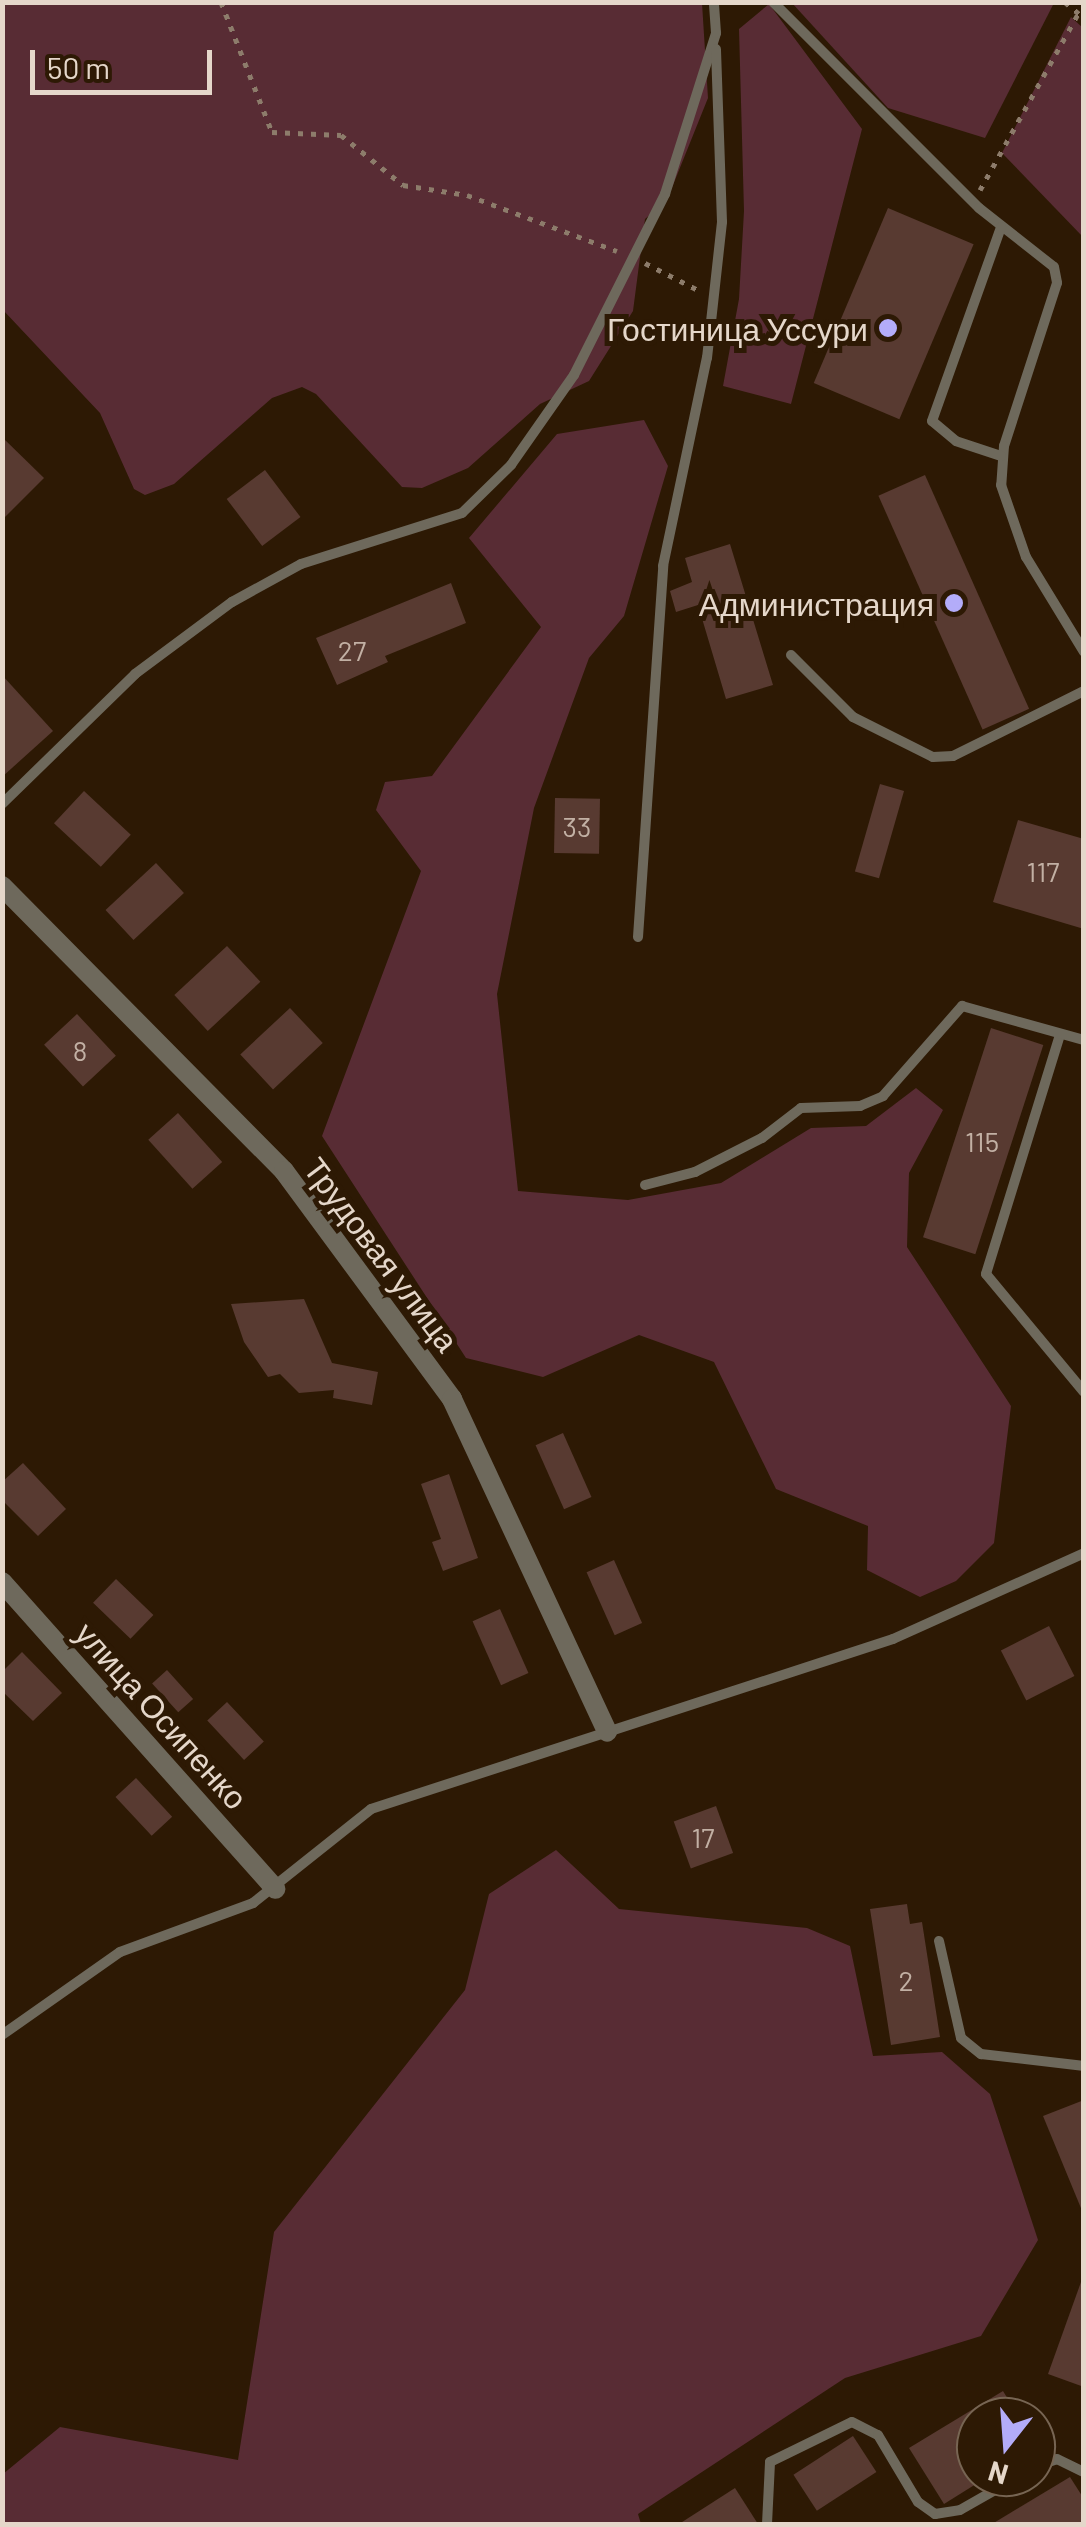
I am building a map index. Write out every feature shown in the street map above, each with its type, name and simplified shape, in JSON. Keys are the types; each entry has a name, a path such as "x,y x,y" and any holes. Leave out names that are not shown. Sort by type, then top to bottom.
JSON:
{"street":[{"name":"Трудовая улица","path":"2,886 284,1172 452,1399 606,1732"},
{"name":"улица Осипенко","path":"2,1582 276,1889"}],"lane":[{"path":"638,936 664,566 714,298 722,222 714,2"},
{"path":"773,2 974,202 1002,227 1048,258 1057,283 1001,456 1001,485 1014,530 1059,621 1084,652"},
{"path":"2,804 134,674 232,602 301,564 462,513 511,465 574,374 633,257 695,115 716,32"},
{"path":"1001,456 956,441 932,420 1002,227"},
{"path":"792,655 853,717 933,757 953,756 1084,692"},
{"path":"644,1185 695,1172 762,1138 802,1108 860,1106 884,1096 962,1006 1058,1038 1084,1040"},
{"path":"1058,1038 986,1274 1084,1392"},
{"path":"2,2035 120,1952 276,1889 352,1818 893,1638 1084,1553"},
{"path":"939,1942 961,2038 981,2054 1019,2062 1084,2066"},
{"path":"767,2524 770,2462 852,2422 878,2435 934,2524"},
{"path":"1056,2460 1084,2472"},
{"path":"926,2509 948,2514 980,2497"}],"path":[{"path":"222,2 272,132 342,134 403,185 467,196 633,257 714,298"},
{"path":"974,202 1081,16 1065,2"}],"shaded area":[{"path":"3,3 702,3 708,98 667,200 645,219 633,311 589,381 540,404 468,468 422,488 402,487 316,394 302,387 272,398 174,484 145,495 134,489 100,413 3,310"},
{"path":"792,3 1054,3 985,138 888,108"},
{"path":"769,4 862,129 791,404 723,386 739,299 744,211 739,29"},
{"path":"1071,17 1083,28 1083,237 1002,153"},
{"path":"644,420 668,466 624,616 589,658 534,808 497,994 518,1191 628,1200 721,1183 811,1128 866,1126 916,1088 943,1110 909,1173 907,1247 1011,1406 994,1543 956,1581 920,1597 867,1570 868,1526 776,1489 714,1362 639,1335 543,1377 466,1358 322,1136 421,871 376,810 385,782 432,776 541,627 469,538 557,434"},
{"path":"556,1850 619,1909 807,1928 850,1946 873,2056 942,2052 990,2094 1038,2240 981,2336 845,2378 638,2514 641,2524 3,2524 3,2474 60,2427 238,2460 274,2232 465,1990 489,1894"}],"building":[{"path":"888,208 974,244 899,419 814,383"},
{"path":"2,437 44,478 2,520"},
{"path":"265,470 301,517 262,546 227,499"},
{"name":"Администрация","path":"925,475 1029,709 983,730 878,496"},
{"path":"730,544 773,685 726,699 698,605 676,612 670,591 692,582 685,558"},
{"path":"451,583 466,623 385,656 388,662 337,685 316,638"},
{"path":"2,675 53,731 2,777"},
{"path":"880,784 904,791 879,878 855,871"},
{"path":"84,791 131,835 101,867 54,823"},
{"path":"555,798 600,799 599,854 554,853"},
{"path":"1018,820 1084,839 1084,929 993,902"},
{"path":"156,863 184,893 133,940 106,910"},
{"path":"227,946 260,982 208,1031 174,995"},
{"path":"290,1008 323,1043 273,1089 240,1054"},
{"path":"77,1014 116,1056 83,1086 44,1045"},
{"path":"991,1028 1043,1045 975,1254 923,1237"},
{"path":"178,1113 222,1162 192,1189 148,1140"},
{"path":"304,1299 332,1363 378,1372 372,1405 333,1398 334,1390 299,1393 280,1374 268,1377 244,1342 231,1304"},
{"path":"563,1433 591,1497 564,1509 536,1445"},
{"path":"23,1463 66,1509 38,1536 2,1500 2,1482"},
{"path":"449,1474 478,1558 443,1571 432,1542 441,1539 421,1484"},
{"path":"614,1560 642,1623 615,1635 587,1572"},
{"path":"116,1579 153,1615 130,1639 93,1603"},
{"path":"500,1609 528,1673 501,1685 473,1621"},
{"path":"1049,1626 1074,1676 1026,1700 1001,1651"},
{"path":"22,1652 62,1693 33,1721 2,1691 2,1672"},
{"path":"167,1670 193,1699 178,1712 152,1683"},
{"path":"227,1702 264,1741 244,1760 207,1720"},
{"path":"136,1778 172,1817 152,1836 116,1797"},
{"path":"716,1806 733,1853 691,1868 674,1821"},
{"path":"907,1904 910,1924 922,1922 940,2037 891,2045 870,1909"},
{"path":"1084,2100 1084,2213 1083,2213 1043,2116"},
{"path":"1084,2282 1084,2387 1048,2374"},
{"path":"956,2420 956,2496 944,2504 909,2448"},
{"path":"853,2436 876,2472 817,2511 793,2475"},
{"path":"1070,2477 1084,2499 1084,2524 992,2524 1037,2497 1056,2497 1056,2485"},
{"path":"735,2488 758,2524 679,2524"}],"place":[{"name":"Гостиница Уссури","path":"888,328"},
{"name":"Администрация","path":"954,603"}]}
